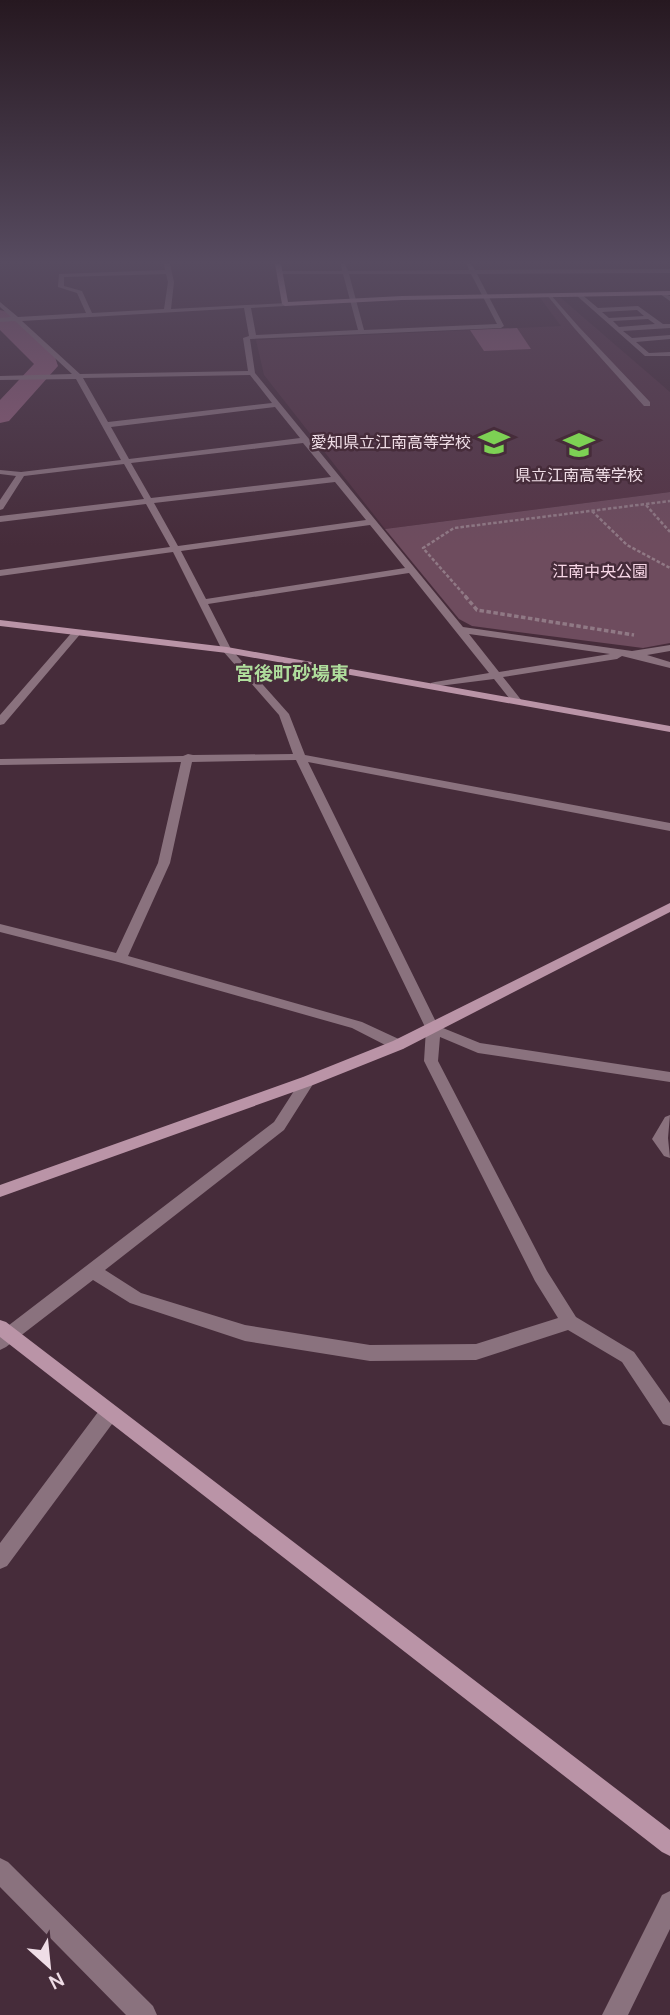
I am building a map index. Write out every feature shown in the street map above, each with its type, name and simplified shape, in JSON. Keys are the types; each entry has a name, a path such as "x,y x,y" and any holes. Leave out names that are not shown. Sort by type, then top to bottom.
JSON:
{"street":[{"path":"58,358 79,377 175,548 227,650 284,714 300,757 433,1029 431,1061 541,1276 570,1322 628,1357 670,1418"},
{"path":"249,358 252,373 517,701"},
{"path":"605,358 647,404"},
{"path":"0,378 252,373"},
{"path":"105,425 277,405"},
{"path":"0,472 21,474 305,440"},
{"path":"0,507 21,474"},
{"path":"0,519 337,479"},
{"path":"0,573 373,522"},
{"path":"203,602 410,570"},
{"path":"0,622 227,650 670,729"},
{"path":"460,630 632,654 670,665"},
{"path":"0,723 77,632"},
{"path":"435,685 670,648"},
{"path":"120,958 164,863 188,757"},
{"path":"0,761 300,757 670,827"},
{"path":"0,1191 308,1081 398,1045 670,907"},
{"path":"0,928 120,958 357,1025 398,1045"},
{"path":"433,1029 478,1048 670,1077"},
{"path":"308,1081 279,1126 92,1271 3,1334 670,1844"},
{"path":"670,1121 660,1139 670,1152"},
{"path":"92,1271 136,1298 245,1333 370,1353 476,1352 570,1322"},
{"path":"0,1559 108,1414"},
{"path":"0,1870 144,2015"},
{"path":"615,2015 670,1903"}],"path":[{"path":"637,635 477,610 423,548 454,528 670,501"},
{"path":"646,504 670,533"},
{"path":"591,511 614,537 658,564 670,568"}],"shaded area":[{"name":"愛知県立江南高等学校","path":"260,358 631,358 670,392 670,492 385,529 264,375"}],"green space":[{"name":"江南中央公園","path":"670,492 670,643 643,648 472,626 459,619 385,529"}],"waterway":[{"path":"0,415 46,366 42,358"}],"place":[{"name":"愛知県立江南高等学校","path":"494,442"},
{"name":"県立江南高等学校","path":"579,445"}],"district":[{"name":"宮後町砂場東","path":"292,673"}]}
